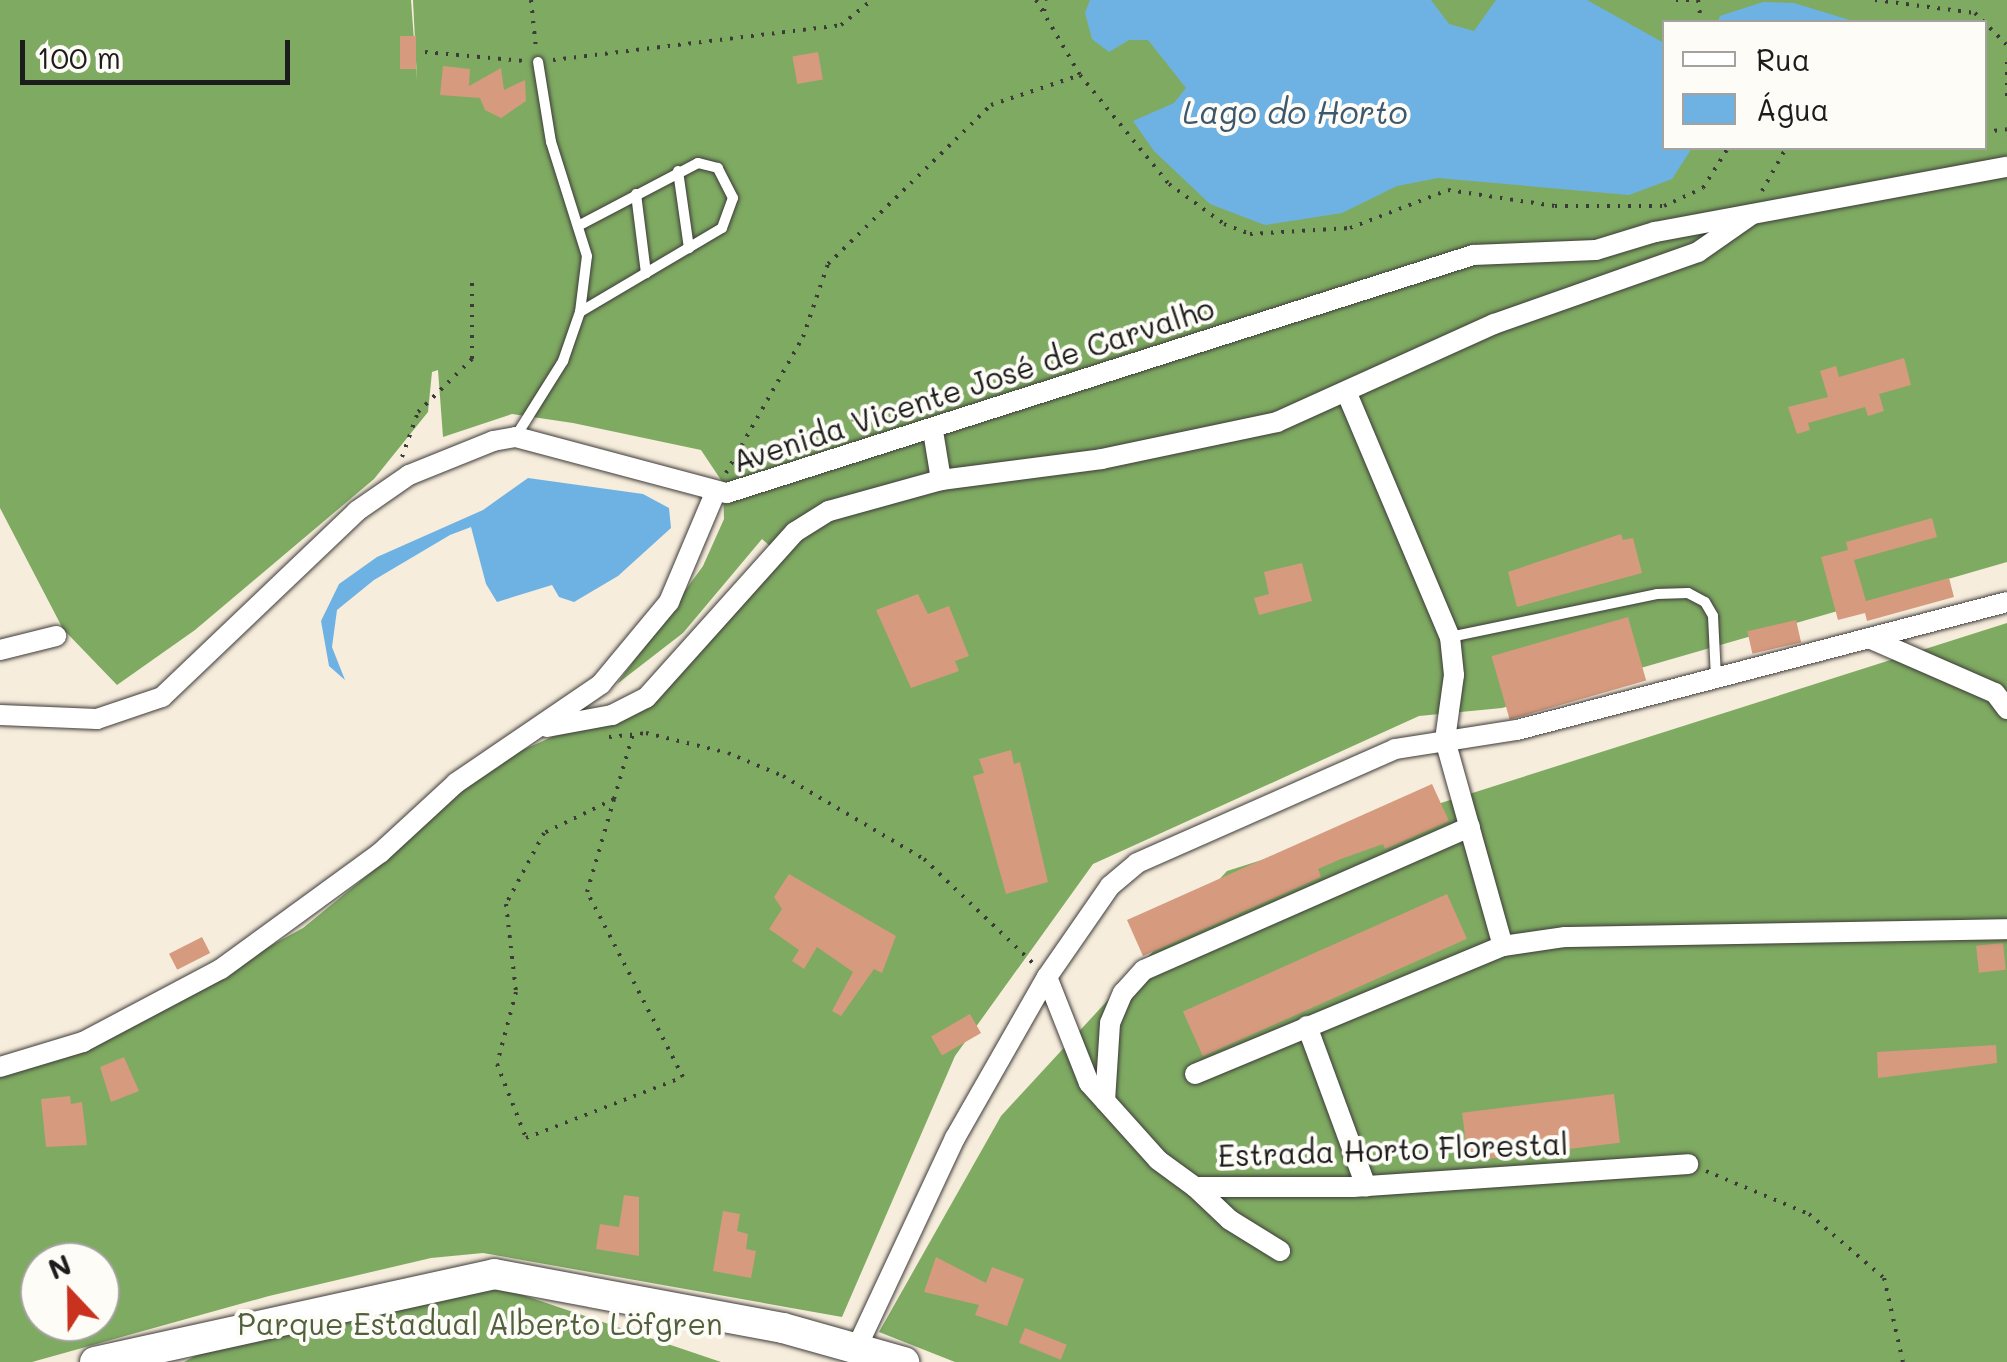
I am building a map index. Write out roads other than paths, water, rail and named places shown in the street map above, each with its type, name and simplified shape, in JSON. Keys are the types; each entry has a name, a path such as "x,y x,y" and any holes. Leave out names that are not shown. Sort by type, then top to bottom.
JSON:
{"main road":[{"path":"95,1362 494,1274 858,1344 904,1362"}],"street":[{"name":"Avenida Vicente José de Carvalho","path":"516,437 715,493 747,490 1473,255 1576,253 1752,214 2007,167"},
{"path":"541,730 612,715 646,698 812,521 872,495 940,480 1188,444 1277,422 1348,396 1494,324 1698,252 1752,214"},
{"path":"1348,396 1450,637 1454,675 1445,740 1502,946"},
{"path":"933,431 940,480"},
{"path":"0,715 97,719 162,697 328,535 409,475 516,437"},
{"path":"0,1066 83,1042 221,969 380,853 456,782 541,730 602,684 648,633 690,564 715,493"},
{"path":"858,1344 955,1138 1047,977 1110,886 1137,864 1395,749 1517,730 2007,602"},
{"path":"0,650 56,636"},
{"path":"1868,638 1995,693 2007,709"},
{"path":"1106,1101 1110,1023 1123,994 1144,970 1470,827"},
{"path":"1195,1074 1502,946 1566,938 2007,929"},
{"name":"Estrada Horto Florestal","path":"1047,977 1084,1074 1158,1160 1195,1187 1366,1186 1688,1164"},
{"path":"1307,1026 1366,1186"},
{"path":"1195,1187 1230,1220 1280,1252"}],"lane":[{"path":"516,437 544,397 580,312 587,256 582,224 550,142 538,62"},
{"path":"580,312 730,220 733,198 718,168 708,162 678,171 582,224"},
{"path":"678,171 688,248"},
{"path":"636,194 646,273"},
{"path":"1450,637 1657,594 1688,593 1705,602 1712,616 1716,678"}],"water":[{"name":"Lago do Horto","path":"1090,0 1431,0 1449,24 1474,31 1496,0 1587,0 1662,42 1662,150 1691,150 1672,179 1629,195 1438,178 1397,186 1342,213 1265,225 1210,204 1154,151 1133,121 1174,103 1186,88 1148,40 1129,40 1109,52 1092,39 1085,13"},
{"path":"1763,2 1794,3 1849,20 1719,20 1720,16"},
{"path":"528,478 643,494 669,508 671,528 618,576 574,602 559,597 552,585 497,602 486,584 471,527 450,535 374,580 337,610 332,647 345,680 329,666 321,621 339,584 377,557 483,510"}],"park label":[{"name":"Parque Estadual Alberto Löfgren","path":"480,1323"}]}
